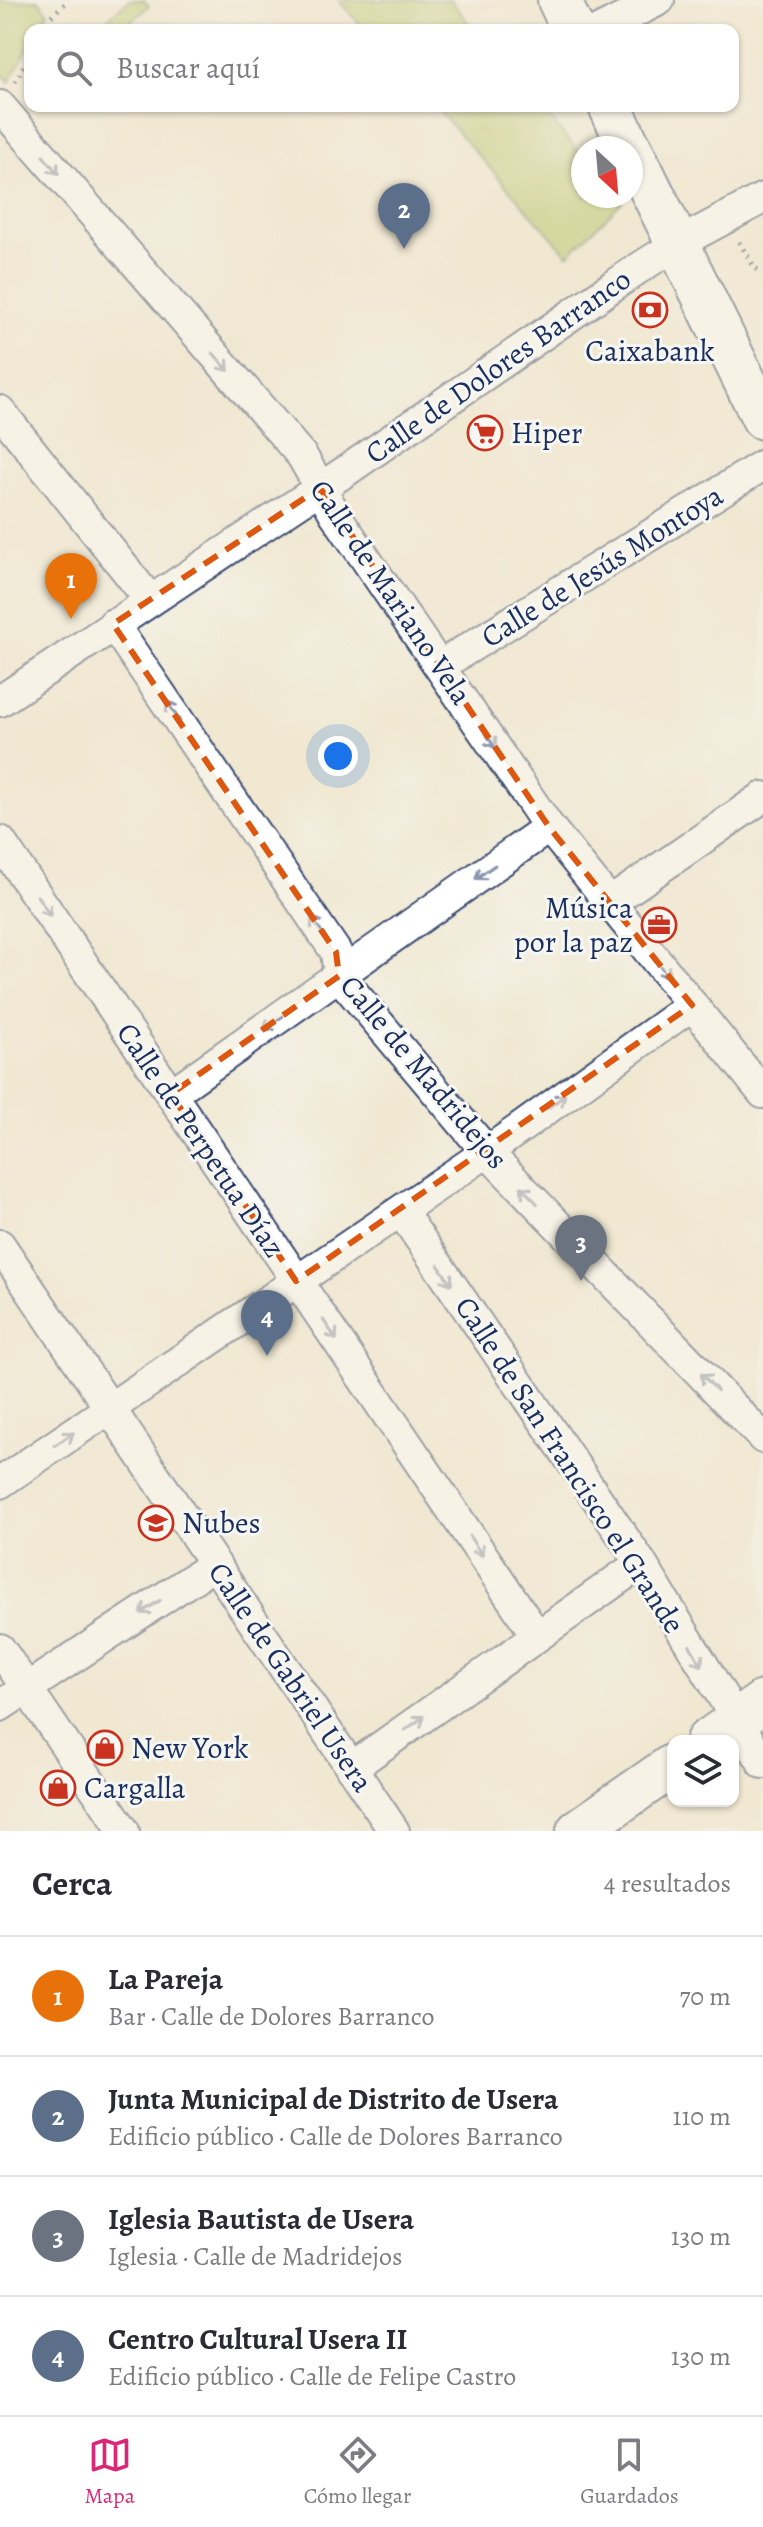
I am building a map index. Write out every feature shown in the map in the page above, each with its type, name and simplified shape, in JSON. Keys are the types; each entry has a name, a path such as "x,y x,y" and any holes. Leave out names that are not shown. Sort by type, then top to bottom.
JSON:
{"main road":[{"path":"559,0 570,24"},
{"path":"613,112 625,136"},
{"path":"643,174 763,418"},
{"path":"578,1831 667,1769"}],"street":[{"path":"612,24 659,0"},
{"name":"Calle de Mariano Vela","path":"6,96 302,456 320,488 549,827 763,1093"},
{"name":"Calle de Dolores Barranco","path":"0,701 320,488 677,244 763,198"},
{"path":"0,411 149,599"},
{"name":"Calle de Jesús Montoya","path":"440,666 763,465"},
{"name":"Calle de Madridejos","path":"113,624 336,952 339,976 487,1152 763,1438"},
{"path":"611,902 763,797"},
{"path":"171,1094 549,827"},
{"name":"Calle de Perpetua Díaz","path":"0,841 537,1636"},
{"path":"0,1483 487,1152 692,1005"},
{"name":"Calle de San Francisco el Grande","path":"401,1211 641,1563 763,1763"},
{"name":"Calle de Gabriel Usera","path":"0,1245 394,1831"},
{"path":"351,1768 641,1563"},
{"path":"0,1706 215,1564"},
{"path":"0,1649 124,1831"}],"path":[{"path":"47,24 51,16 69,0"},
{"path":"6,96 24,65"},
{"path":"735,234 755,268 763,273"}],"highlighted area":[{"path":"320,488 549,827 692,1005 296,1281 171,1094 339,976 336,952 113,624"}],"green space":[{"path":"38,0 48,12 41,24 24,24 24,56 9,82 0,71 0,1"},
{"path":"129,0 144,0 149,6 129,24 101,24"},
{"path":"338,0 451,0 469,24 360,24"},
{"path":"439,112 544,112 571,143 571,208 616,208 568,255"}],"place":[{"name":"Junta Municipal de Distrito de Usera","path":"404,249"},
{"name":"Caixabank","path":"650,310"},
{"name":"Hiper","path":"485,433"},
{"name":"La Pareja","path":"71,619"},
{"name":"Música por la paz","path":"659,925"},
{"name":"Iglesia Bautista de Usera","path":"581,1281"},
{"name":"Centro Cultural Usera II","path":"267,1356"},
{"name":"Nubes","path":"156,1523"},
{"name":"New York","path":"105,1748"},
{"name":"Cargalla","path":"58,1788"}]}
